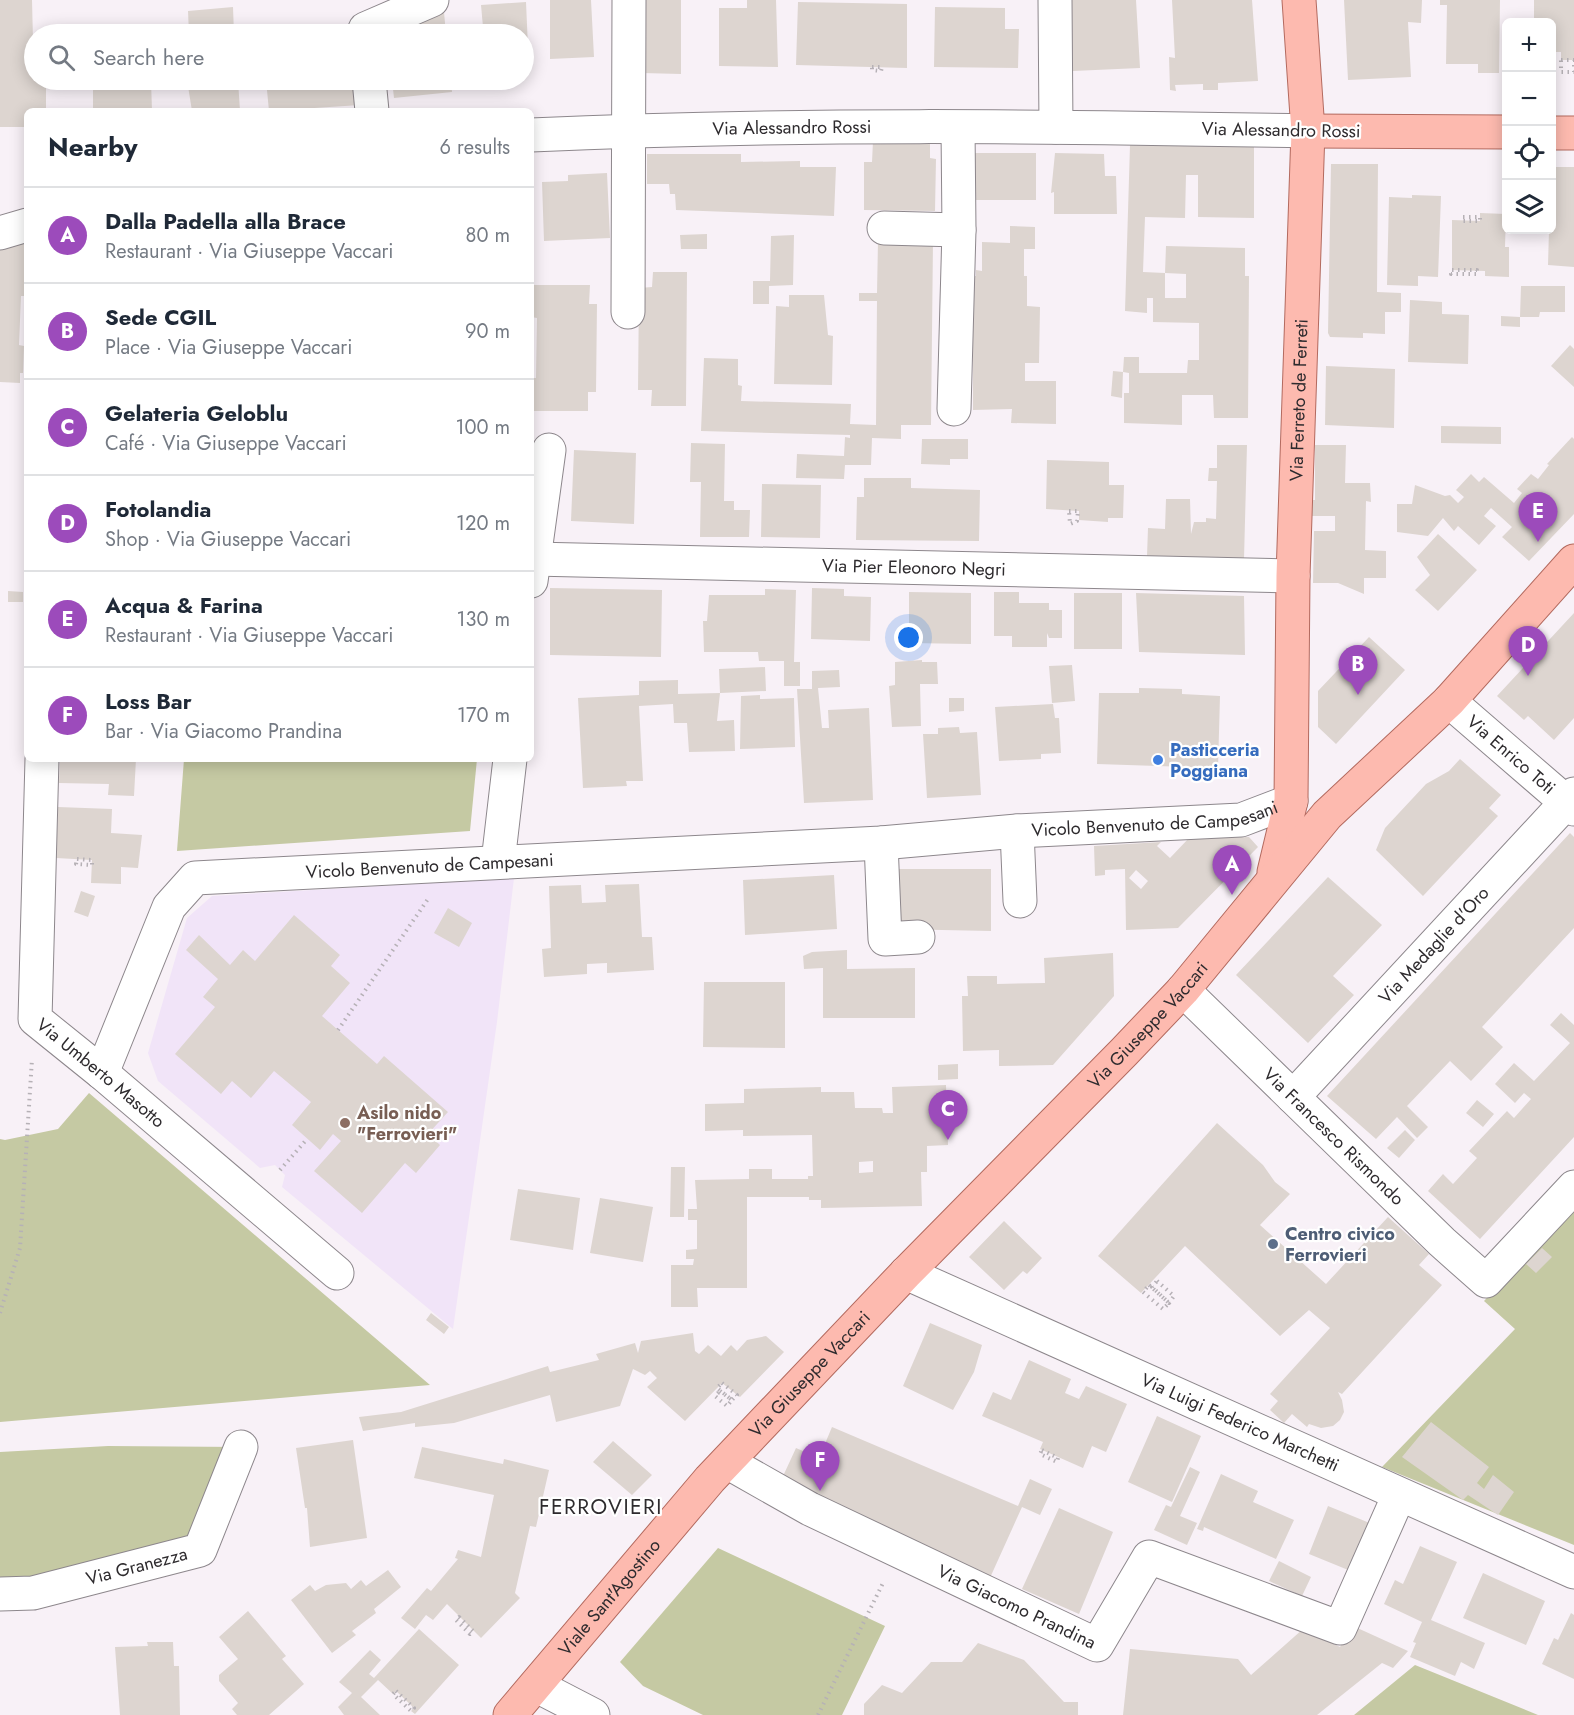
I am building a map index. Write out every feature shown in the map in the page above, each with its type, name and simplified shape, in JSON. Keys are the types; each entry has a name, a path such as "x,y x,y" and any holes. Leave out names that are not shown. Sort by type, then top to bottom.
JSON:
{"main road":[{"name":"Via Ferreto de Ferreti","path":"1272,880 1291,801 1293,576 1308,131 1299,0"},
{"name":"Via Alessandro Rossi","path":"1308,131 1502,132"},
{"path":"1556,133 1574,133"},
{"name":"Via Giuseppe Vaccari","path":"718,1470 906,1273 1183,990 1327,815 1449,701 1574,561"},
{"path":"1291,801 1306,811 1327,815"},
{"name":"Viale Sant'Agostino","path":"510,1715 537,1686 718,1470"}],"street":[{"path":"377,24 432,0"},
{"path":"628,312 629,0"},
{"path":"1055,0 1056,126"},
{"path":"370,90 372,108"},
{"name":"Via Alessandro Rossi","path":"534,135 627,131 1056,126 1308,131"},
{"path":"954,409 960,230 958,128"},
{"path":"0,233 24,226"},
{"path":"884,228 960,230"},
{"name":"Via Pier Eleonoro Negri","path":"534,556 549,450"},
{"name":"Via Pier Eleonoro Negri","path":"534,570 1293,576"},
{"name":"Via Enrico Toti","path":"1449,701 1571,801"},
{"name":"Via Umberto Masotto","path":"42,762 35,1019 337,1273"},
{"path":"498,862 510,762"},
{"name":"Vicolo Benvenuto de Campesani","path":"102,1073 169,907 195,878 881,843 1017,831 1241,820 1291,801"},
{"name":"Via Medaglie d'Oro","path":"1293,1096 1571,801"},
{"name":"Vicolo Benvenuto de Campesani","path":"1017,831 1020,901"},
{"path":"881,843 885,939 918,937"},
{"name":"Via Francesco Rismondo","path":"1183,990 1442,1242 1486,1281 1574,1187"},
{"name":"Via Luigi Federico Marchetti","path":"906,1273 1574,1572"},
{"name":"Via Granezza","path":"0,1594 33,1593 200,1550 241,1447"},
{"name":"Via Giacomo Prandina","path":"718,1470 810,1509 1097,1645 1149,1557 1340,1628 1399,1495"},
{"path":"537,1686 593,1715"}],"path":[{"path":"1561,60 1574,60 1574,72 1561,72 1561,60"},
{"path":"1452,270 1477,270 1477,274 1451,274 1452,270"},
{"path":"338,1030 432,893"},
{"path":"0,1313 20,1248 35,1019"},
{"path":"280,1170 307,1139"},
{"path":"1169,1303 1149,1285 1143,1292 1163,1309 1169,1303 1174,1296 1157,1281 1152,1287 1169,1303"},
{"path":"720,1391 715,1396 727,1406 737,1395 722,1383 717,1388 732,1400"},
{"path":"818,1715 899,1551"},
{"path":"459,1617 473,1631 470,1634 456,1620 459,1617"},
{"path":"396,1691 414,1708 411,1711 393,1694 396,1691"}],"shaded area":[{"name":"Asilo nido \"Ferrovieri\"","path":"514,878 497,1022 453,1329 282,1187 285,1175 275,1165 260,1168 158,1081 148,1053 187,918 212,896"}],"green space":[{"path":"184,762 477,762 470,831 177,851"},
{"path":"89,1093 430,1385 0,1422 0,1139 5,1140 58,1129"},
{"path":"1574,1205 1574,1545 1382,1467 1515,1329 1484,1301"},
{"path":"108,1446 241,1447 200,1550 0,1594 0,1452"},
{"path":"718,1548 885,1626 842,1715 703,1715 643,1686 620,1662"},
{"path":"1415,1665 1538,1715 1354,1715"}],"building":[{"path":"0,0 32,0 33,24 24,24 24,90 46,90 46,108 24,108 24,127 0,127"},
{"path":"550,0 591,0 594,57 550,59"},
{"path":"643,0 681,0 681,74 642,73"},
{"path":"747,0 776,0 778,67 719,66 719,8 747,8"},
{"path":"1070,0 1136,0 1140,68 1073,71"},
{"path":"1172,0 1252,0 1258,81 1218,83 1218,90 1203,90 1203,84 1175,85 1176,91 1170,90 1169,57 1175,58"},
{"path":"1344,0 1422,0 1421,23 1408,22 1411,77 1348,80"},
{"path":"1440,0 1500,0 1499,73 1478,73 1478,64 1446,64 1447,5 1440,5"},
{"path":"1534,0 1574,0 1574,60 1561,60 1561,52 1556,52 1556,18 1534,18"},
{"path":"526,2 527,24 483,24 481,5"},
{"path":"798,2 907,4 907,68 796,65"},
{"path":"233,7 234,24 189,24 188,11"},
{"path":"935,7 1005,8 1005,29 1019,29 1018,68 934,67"},
{"path":"444,12 445,24 401,24 411,15"},
{"path":"93,90 151,90 152,108 93,108"},
{"path":"189,90 239,90 240,108 192,108"},
{"path":"267,90 359,90 360,105 269,108"},
{"path":"393,90 452,90 452,92 394,98"},
{"path":"873,141 930,142 930,158 936,159 935,211 864,210 864,162 872,162"},
{"path":"1130,145 1254,147 1254,218 1198,217 1198,175 1186,175 1185,218 1145,217 1143,272 1165,273 1166,246 1245,248 1245,276 1249,276 1248,418 1214,418 1213,395 1182,395 1182,425 1124,423 1124,393 1129,393 1129,373 1123,372 1124,357 1139,357 1139,373 1187,373 1188,360 1199,360 1199,323 1153,322 1153,298 1147,298 1147,313 1125,311","holes":["1165,273 1186,274 1186,298 1165,298"]},
{"path":"975,153 1036,153 1036,200 975,200"},
{"path":"1055,153 1104,154 1105,176 1116,176 1117,214 1054,214 1054,192 1051,193"},
{"path":"647,154 741,154 741,162 800,161 800,167 836,167 834,216 676,210 675,194 670,194 669,184 647,184"},
{"path":"1331,164 1378,164 1377,292 1401,293 1401,312 1385,312 1385,334 1363,333 1363,338 1330,337 1328,333"},
{"path":"1556,167 1574,167 1574,267 1548,265 1549,234 1556,234"},
{"path":"607,173 610,238 544,241 542,182 568,181 568,175"},
{"path":"1412,195 1441,196 1438,277 1418,276 1418,286 1387,285 1389,197 1412,198"},
{"path":"1480,213 1502,214 1502,234 1505,234 1505,247 1509,247 1509,277 1485,276 1485,271 1452,270 1452,220 1480,221"},
{"path":"1010,226 1035,227 1035,249 1024,249 1024,276 1027,276 1027,306 1040,307 1039,363 1025,363 1025,381 1056,381 1056,424 1011,423 1012,409 973,410 973,276 976,276 976,270 982,271 982,242 1010,243"},
{"path":"707,234 707,249 681,249 680,235"},
{"path":"794,235 793,285 769,286 769,304 753,304 753,281 770,281 771,236"},
{"path":"24,236 24,296 21,296 19,345 24,346 23,373 20,373 20,383 0,382 0,244"},
{"path":"878,241 933,241 931,425 901,425 901,439 872,438 871,465 845,465 844,479 796,478 797,454 844,456 845,437 850,438 850,435 701,431 704,358 738,359 738,385 742,386 741,401 851,404 850,424 876,425 877,301 859,301 859,293 877,293"},
{"path":"653,272 687,272 686,406 651,406 652,390 638,390 639,288 652,287"},
{"path":"534,285 590,285 589,304 597,304 596,392 588,392 588,411 534,411 537,318 534,318"},
{"path":"1521,286 1565,286 1565,312 1540,312 1539,317 1520,317"},
{"path":"789,295 824,295 828,335 833,336 832,385 774,384 776,306 789,307"},
{"path":"1410,300 1442,302 1442,314 1469,315 1468,364 1408,362"},
{"path":"1501,316 1520,317 1520,327 1501,326"},
{"path":"1570,345 1574,349 1574,387 1551,366"},
{"path":"1326,366 1395,369 1394,428 1325,425"},
{"path":"1113,371 1123,372 1122,398 1111,396"},
{"path":"1441,426 1501,427 1501,444 1441,443"},
{"path":"1572,437 1574,439 1574,514 1529,561 1502,537 1512,527 1491,508 1484,516 1496,526 1479,545 1458,526 1454,531 1443,518 1428,536 1397,532 1397,504 1412,504 1415,485 1445,496 1450,495 1458,503 1464,497 1456,490 1471,474 1479,482 1484,477 1514,503 1522,493 1517,489 1531,474 1538,479 1549,465 1547,464"},
{"path":"922,439 968,439 968,459 950,459 950,465 921,464"},
{"path":"691,443 725,444 724,501 734,501 734,510 750,510 749,537 700,537 701,482 690,482"},
{"path":"1217,445 1247,445 1244,559 1147,556 1148,528 1165,529 1166,499 1190,499 1191,534 1194,522 1206,522 1206,518 1216,519 1217,481 1208,481 1209,468 1217,468"},
{"path":"1315,445 1346,445 1345,483 1370,483 1371,502 1366,501 1365,550 1386,551 1386,578 1364,578 1364,594 1338,583 1313,583 1314,531 1335,531 1335,516 1307,516 1307,500 1315,500"},
{"path":"574,450 636,453 634,524 571,521"},
{"path":"1047,460 1109,462 1109,485 1124,485 1123,518 1108,518 1108,522 1079,520 1079,511 1046,509"},
{"path":"864,478 911,478 911,488 980,490 979,541 856,540 857,497 864,497"},
{"path":"762,484 821,485 820,538 761,537"},
{"path":"1438,534 1477,570 1438,611 1415,590 1430,575 1417,557"},
{"path":"550,588 662,590 661,657 550,655"},
{"path":"812,588 844,589 844,596 871,597 870,641 811,639"},
{"path":"765,589 796,590 794,662 800,662 800,686 784,686 784,661 759,661 758,652 704,652 703,621 707,621 709,595 765,595"},
{"path":"8,591 23,592 23,602 8,602"},
{"path":"909,592 971,593 971,644 909,643"},
{"path":"994,592 1019,592 1019,603 1049,603 1049,610 1062,610 1062,638 1049,638 1047,633 1047,647 1012,647 1012,636 994,636"},
{"path":"1074,593 1122,593 1122,649 1074,649"},
{"path":"1136,593 1244,596 1245,655 1139,652"},
{"path":"1574,613 1574,718 1554,740 1528,716 1524,720 1497,696"},
{"path":"1369,637 1405,670 1336,744 1318,727 1318,691"},
{"path":"922,660 922,662 937,662 938,684 920,684 921,726 892,727 889,686 895,685 895,662"},
{"path":"1072,665 1075,701 1052,703 1049,666"},
{"path":"765,667 766,691 720,693 719,669"},
{"path":"839,670 840,687 818,688 822,728 829,728 828,710 869,708 873,800 804,803 797,689 812,689 812,671"},
{"path":"678,680 678,694 720,693 717,721 734,720 735,751 689,752 687,723 674,723 673,704 639,706 643,781 626,781 627,786 583,788 578,698 639,695 639,681"},
{"path":"1139,688 1182,689 1182,694 1220,696 1218,768 1097,764 1099,693 1139,693"},
{"path":"760,695 760,699 794,698 795,747 740,749 741,696"},
{"path":"949,698 964,698 964,711 949,712"},
{"path":"1053,704 1055,718 1059,718 1061,753 1041,754 1041,759 999,761 995,707"},
{"path":"959,727 960,733 977,732 981,795 927,798 923,734 938,734 938,728"},
{"path":"1460,759 1501,795 1489,808 1498,816 1423,896 1376,850 1385,828 1426,784 1449,771"},
{"path":"60,762 136,762 134,796 108,795 109,784 59,783"},
{"path":"58,807 112,809 111,833 142,835 138,868 121,867 121,884 91,883 92,860 56,858"},
{"path":"1570,833 1574,837 1574,928 1482,1027 1503,1047 1471,1081 1450,1061 1407,1106 1428,1127 1417,1138 1397,1117 1376,1139 1327,1096"},
{"path":"1249,837 1258,847 1178,928 1126,930 1125,869 1105,870 1105,875 1095,876 1094,846 1161,842 1157,846 1170,858 1189,838","holes":["1136,870 1148,881 1141,889 1129,878"]},
{"path":"895,869 991,869 991,931 893,929"},
{"path":"834,875 837,929 745,935 743,880"},
{"path":"1328,877 1382,925 1333,976 1354,995 1308,1043 1236,975"},
{"path":"639,884 642,937 652,937 654,970 607,973 607,963 587,964 587,974 544,977 542,949 551,948 549,886 581,885 582,903 606,902 605,885"},
{"path":"81,891 95,896 88,917 74,912"},
{"path":"448,908 472,923 459,947 434,933"},
{"path":"294,915 340,955 331,966 350,983 322,1016 377,1064 384,1056 448,1112 428,1134 440,1145 416,1173 405,1163 362,1213 314,1171 341,1141 333,1134 320,1150 292,1125 311,1102 274,1071 251,1098 232,1081 221,1094 175,1054 215,1007 203,997 218,979 186,950 199,935 230,965 243,950 255,961"},
{"path":"847,950 847,969 915,968 915,1018 823,1018 823,968 804,969 803,956 812,952"},
{"path":"1113,953 1114,996 1053,1065 999,1066 999,1050 963,1051 962,996 968,996 967,976 997,976 997,984 1045,983 1044,958"},
{"path":"704,982 785,982 785,1048 703,1047"},
{"path":"1561,1013 1574,1025 1574,1137 1480,1239 1428,1191 1443,1174 1453,1184 1477,1158 1469,1151 1507,1111 1514,1118 1531,1099 1524,1093 1515,1103 1495,1084 1514,1063 1534,1081 1570,1043 1550,1025"},
{"path":"958,1064 958,1079 938,1080 938,1065"},
{"path":"946,1085 948,1145 927,1146 927,1172 921,1172 922,1206 821,1208 821,1200 809,1200 809,1197 747,1197 747,1288 697,1288 698,1307 671,1307 671,1265 693,1265 694,1259 686,1259 686,1250 697,1249 697,1220 688,1220 688,1209 697,1209 695,1180 749,1179 749,1169 772,1169 772,1179 808,1179 808,1176 813,1176 812,1135 743,1136 743,1130 705,1131 705,1104 744,1103 744,1089 821,1087 821,1092 854,1092 855,1108 882,1108 883,1113 893,1113 892,1087","holes":["873,1161 873,1172 859,1173 859,1162"]},
{"path":"1477,1100 1494,1114 1483,1127 1466,1113"},
{"path":"1217,1123 1263,1165 1275,1182 1290,1194 1260,1225 1326,1284 1388,1217 1429,1254 1419,1265 1442,1285 1342,1394 1338,1392 1344,1412 1333,1426 1321,1428 1309,1424 1307,1427 1292,1414 1284,1423 1270,1410 1278,1401 1270,1394 1330,1328 1309,1310 1280,1336 1185,1246 1141,1293 1098,1256"},
{"path":"1405,1130 1415,1140 1399,1158 1387,1148"},
{"path":"671,1167 685,1167 684,1217 670,1217"},
{"path":"518,1189 580,1198 573,1250 510,1240"},
{"path":"600,1198 653,1207 643,1262 590,1253"},
{"path":"1004,1221 1042,1258 1027,1274 1023,1271 1004,1290 969,1257"},
{"path":"1542,1248 1552,1257 1536,1273 1526,1264"},
{"path":"431,1313 449,1327 444,1334 426,1320"},
{"path":"930,1323 982,1345 974,1372 953,1410 903,1386"},
{"path":"693,1333 695,1351 699,1354 708,1345 721,1356 731,1345 737,1351 747,1340 766,1336 784,1352 740,1397 722,1383 685,1421 647,1387 657,1378 650,1371 645,1375 633,1369 620,1406 556,1422 550,1395 454,1423 415,1427 415,1423 363,1431 359,1417 401,1412 548,1366 550,1372 599,1360 596,1354 635,1343 638,1353 641,1341"},
{"path":"1029,1360 1071,1379 1065,1393 1079,1399 1086,1386 1127,1404 1106,1452 1092,1446 1083,1468 1040,1449 1043,1442 982,1416 993,1392 1011,1400"},
{"path":"1157,1416 1201,1436 1172,1502 1128,1482"},
{"path":"1431,1422 1489,1467 1477,1483 1484,1489 1493,1475 1514,1492 1498,1515 1468,1495 1463,1500 1402,1457"},
{"path":"832,1427 1018,1506 1030,1479 1052,1489 1040,1515 1022,1507 989,1580 778,1487 796,1448 819,1458"},
{"path":"353,1440 367,1538 310,1547 307,1508 305,1508 296,1448"},
{"path":"613,1441 652,1475 632,1495 593,1462"},
{"path":"422,1447 503,1464 504,1459 549,1470 536,1527 530,1526 515,1593 520,1598 481,1638 447,1604 433,1620 426,1615 415,1629 401,1618 427,1588 431,1591 458,1559 455,1558 458,1550 481,1557 494,1495 414,1478"},
{"path":"1190,1467 1200,1472 1180,1516 1197,1523 1187,1545 1154,1530 1166,1505 1171,1507"},
{"path":"1221,1474 1258,1491 1253,1502 1294,1520 1276,1559 1204,1527 1203,1531 1197,1529"},
{"path":"1328,1506 1377,1526 1358,1574 1309,1554"},
{"path":"1059,1508 1113,1532 1079,1614 1022,1589"},
{"path":"1420,1546 1457,1562 1431,1620 1485,1643 1474,1669 1461,1662 1455,1676 1410,1657 1416,1643 1413,1642 1422,1622 1384,1604 1395,1580 1403,1584"},
{"path":"1279,1561 1311,1577 1302,1596 1269,1581"},
{"path":"388,1570 401,1587 374,1609 376,1613 352,1631 356,1635 332,1653 291,1600 310,1585 315,1591 326,1585 346,1583 351,1589 361,1580 366,1586"},
{"path":"1483,1573 1545,1601 1526,1645 1463,1618"},
{"path":"248,1611 286,1656 282,1659 304,1684 269,1715 237,1715 232,1709 238,1703 219,1681 219,1675 238,1659 219,1637"},
{"path":"1571,1613 1574,1615 1574,1679 1542,1664 1554,1638 1558,1640"},
{"path":"1353,1626 1408,1651 1393,1668 1382,1663 1317,1715 1123,1715 1130,1649 1238,1659 1251,1675 1303,1629 1340,1647"},
{"path":"419,1629 459,1665 415,1714 411,1711 414,1708 396,1691 393,1694 378,1680 361,1697 380,1715 344,1715 338,1707 352,1693 339,1682 370,1650 381,1660 369,1674 374,1678"},
{"path":"147,1642 173,1642 174,1666 179,1666 180,1715 120,1715 115,1647 148,1646"},
{"path":"978,1643 1024,1660 1064,1702 1078,1702 1078,1715 864,1715 864,1704 882,1685 902,1693 931,1662 962,1662"}],"place":[{"name":"Acqua & Farina","path":"1538,542"},
{"name":"Fotolandia","path":"1528,676"},
{"name":"Sede CGIL","path":"1358,695"},
{"name":"Pasticceria Poggiana","path":"1158,760"},
{"name":"Dalla Padella alla Brace","path":"1232,895"},
{"name":"Asilo nido \"Ferrovieri\"","path":"345,1123"},
{"name":"Gelateria Geloblu","path":"948,1140"},
{"name":"Centro civico Ferrovieri","path":"1273,1244"},
{"name":"Loss Bar","path":"820,1491"}],"district":[{"name":"FERROVIERI","path":"601,1507"}]}
